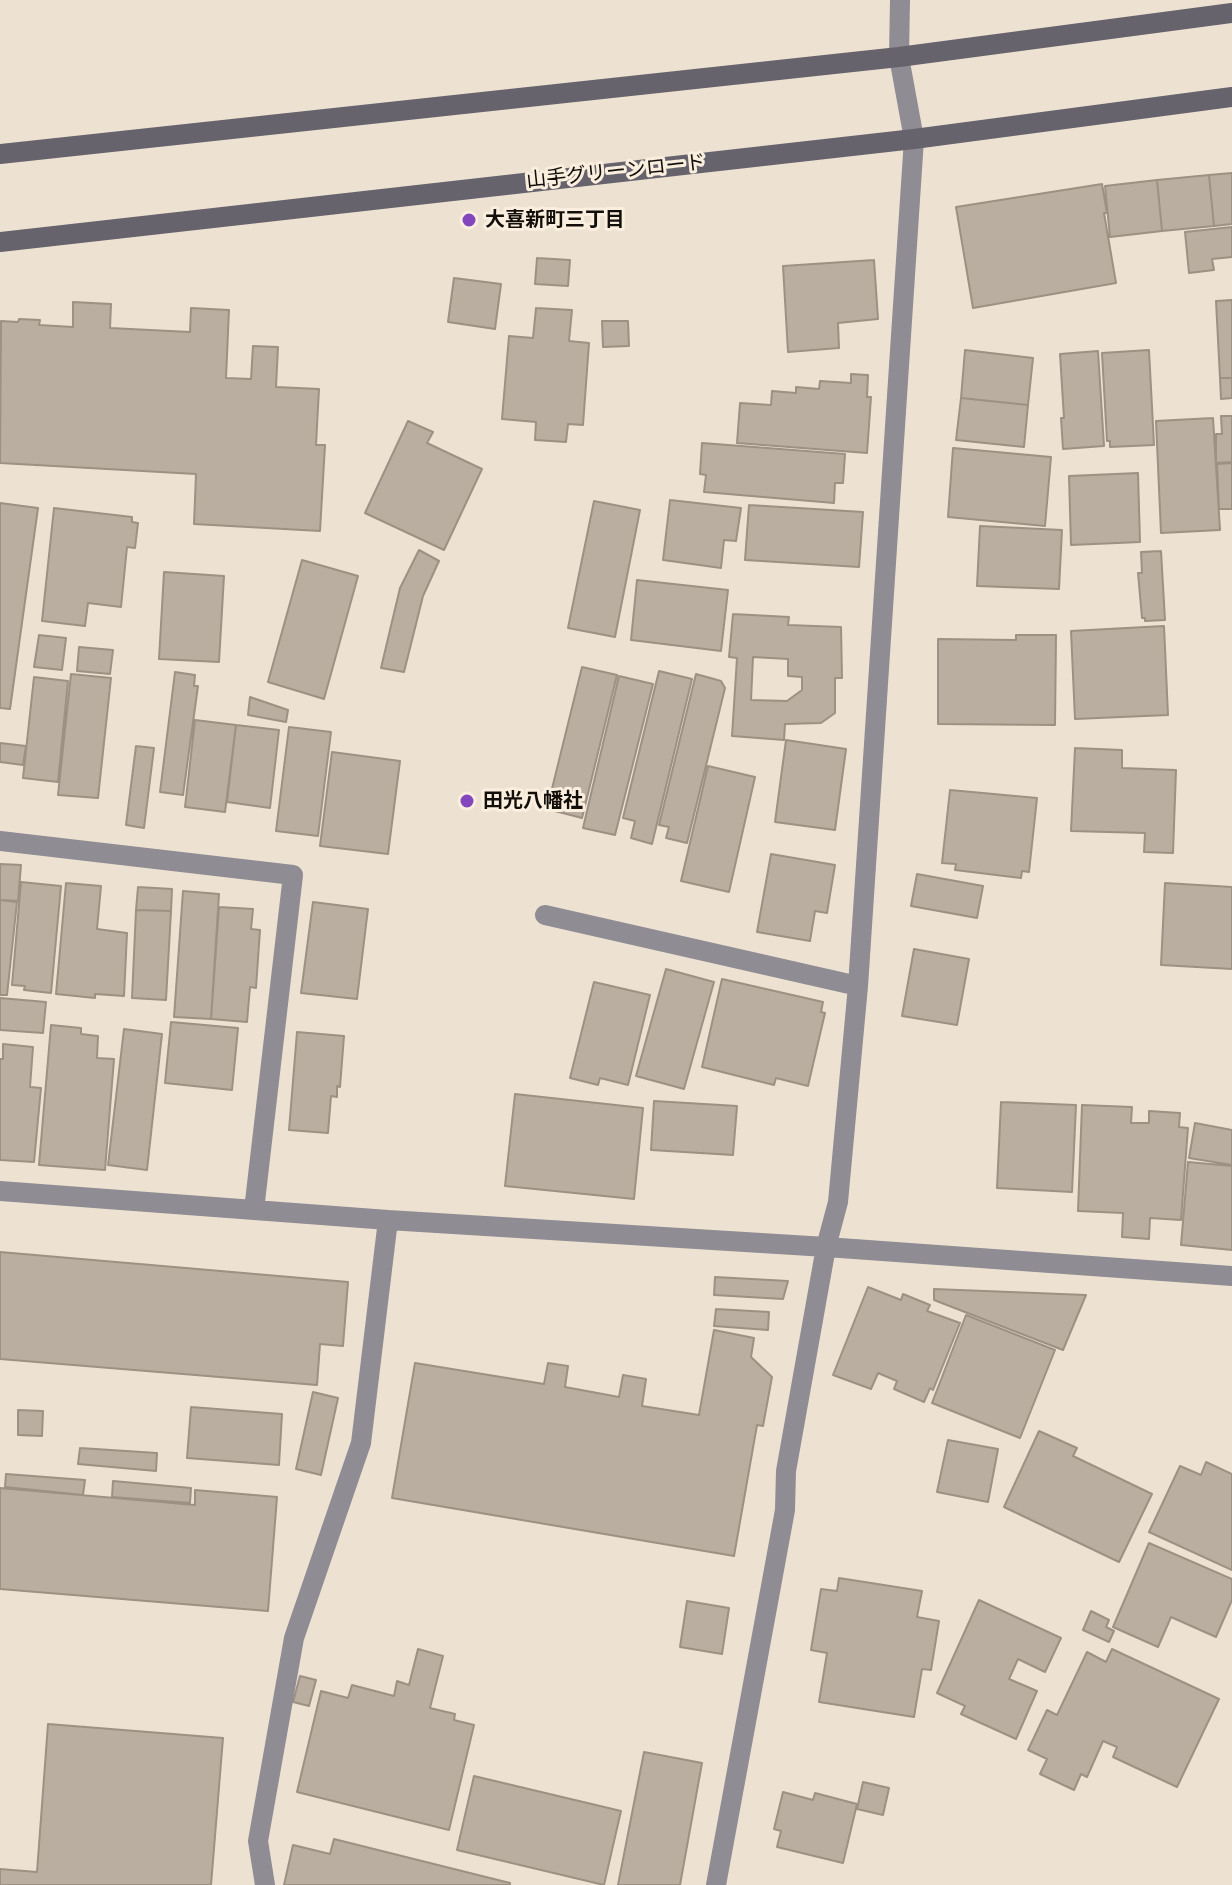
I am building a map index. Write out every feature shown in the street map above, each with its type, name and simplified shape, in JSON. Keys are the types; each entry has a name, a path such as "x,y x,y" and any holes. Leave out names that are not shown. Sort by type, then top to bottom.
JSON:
{"street":[{"path":"716,1885 785,1510 786,1471 826,1247 838,1202 858,986 914,139 899,57 900,0"},
{"path":"0,154 899,57 1232,13"},
{"name":"山手グリーンロード","path":"0,242 914,139 1232,97"},
{"path":"0,841 293,875 254,1210"},
{"path":"545,915 858,986"},
{"path":"0,1191 1232,1276"},
{"path":"265,1885 258,1841 294,1638 361,1443 388,1220"}],"building":[{"path":"1232,173 1232,224 1214,226 1209,175"},
{"path":"1209,175 1214,226 1162,231 1157,180"},
{"path":"1157,180 1162,231 1110,237 1105,186"},
{"path":"1102,184 1116,283 973,308 956,207"},
{"path":"1232,227 1232,257 1212,259 1214,270 1189,273 1185,232"},
{"path":"537,258 570,260 568,286 535,284"},
{"path":"874,260 878,319 838,323 839,348 788,352 783,266"},
{"path":"454,278 501,284 495,329 448,322"},
{"path":"1232,300 1232,378 1220,378 1216,301"},
{"path":"73,302 111,304 110,328 190,332 191,308 229,310 226,378 251,379 253,346 278,347 276,387 319,389 316,445 325,445 320,531 194,524 196,474 0,463 1,321 40,320 39,325 73,327"},
{"path":"536,308 572,310 569,341 589,343 583,425 568,424 566,442 535,440 536,422 502,419 509,336 533,338"},
{"path":"602,321 628,321 629,346 603,347"},
{"path":"965,350 1033,358 1028,405 961,398"},
{"path":"1149,350 1154,445 1110,447 1110,441 1107,441 1102,353"},
{"path":"1098,351 1104,446 1063,449 1060,354"},
{"path":"851,374 868,375 867,397 871,397 867,453 737,443 740,403 771,405 772,391 796,393 796,387 819,389 820,381 851,383"},
{"path":"1220,378 1232,378 1232,398 1221,399"},
{"path":"961,398 1028,405 1024,447 956,440"},
{"path":"1221,416 1232,416 1232,462 1216,463 1216,434 1222,434"},
{"path":"1213,418 1220,530 1161,533 1156,421"},
{"path":"408,421 433,432 427,443 482,469 444,550 365,513"},
{"path":"702,443 845,454 843,483 835,483 834,503 704,492 706,475 700,474"},
{"path":"953,448 1051,457 1045,526 948,517"},
{"path":"1232,463 1232,509 1219,509 1217,464"},
{"path":"1138,473 1140,542 1071,545 1069,476"},
{"path":"670,500 741,508 736,541 724,540 721,568 663,560"},
{"path":"594,501 640,510 615,637 568,628"},
{"path":"0,503 38,508 10,709 0,708"},
{"path":"749,505 863,512 859,567 745,560"},
{"path":"54,508 132,517 132,522 138,523 135,548 127,547 121,607 88,603 85,626 42,621"},
{"path":"980,526 1062,530 1059,589 977,586"},
{"path":"419,550 439,561 423,596 404,672 381,668 400,588"},
{"path":"1161,551 1165,620 1145,621 1142,618 1138,573 1142,573 1141,552"},
{"path":"302,560 358,576 324,699 268,682"},
{"path":"164,572 224,576 219,662 159,659"},
{"path":"637,580 728,590 721,651 631,640"},
{"path":"733,614 789,617 788,625 841,627 842,678 835,678 835,713 821,723 785,724 784,740 732,736 737,658 729,657","holes":["753,657 788,659 788,676 802,677 802,690 787,701 751,700"]},
{"path":"1164,626 1168,715 1075,719 1071,631"},
{"path":"39,635 66,638 62,670 34,667"},
{"path":"1016,635 1056,635 1055,725 938,724 938,639 1016,640"},
{"path":"79,647 113,650 110,674 77,671"},
{"path":"582,667 617,675 582,818 547,809"},
{"path":"659,671 692,679 652,844 631,838 635,821 623,818"},
{"path":"175,672 195,675 194,686 198,686 183,795 160,792"},
{"path":"71,674 111,678 98,798 58,795"},
{"path":"696,674 721,681 725,688 687,843 666,838 669,827 659,825"},
{"path":"619,676 653,684 615,835 583,828"},
{"path":"34,677 68,681 58,782 23,778"},
{"path":"250,697 288,710 286,722 248,715"},
{"path":"195,720 236,725 225,812 185,807"},
{"path":"236,725 279,730 270,808 227,802"},
{"path":"289,727 331,732 318,836 276,831"},
{"path":"786,740 846,749 835,830 775,822"},
{"path":"0,743 26,746 23,765 0,762"},
{"path":"136,746 154,748 144,828 126,825"},
{"path":"1075,748 1122,750 1122,768 1176,770 1173,853 1144,852 1145,833 1071,831"},
{"path":"332,752 400,761 388,854 320,846"},
{"path":"708,766 755,777 729,892 681,881"},
{"path":"950,790 1037,798 1029,872 1022,871 1021,878 955,870 956,864 942,863"},
{"path":"771,854 835,865 827,913 815,911 810,941 757,932"},
{"path":"0,864 21,865 18,901 0,900"},
{"path":"917,874 983,886 977,918 911,906"},
{"path":"21,882 61,886 51,993 24,990 25,986 12,985"},
{"path":"66,883 101,886 97,929 127,933 124,996 95,994 95,998 56,994"},
{"path":"1165,883 1232,887 1232,969 1161,965"},
{"path":"138,887 172,889 171,911 136,910"},
{"path":"183,891 219,894 211,1019 174,1017"},
{"path":"0,900 17,902 7,995 0,995"},
{"path":"313,902 368,909 357,999 301,993"},
{"path":"219,907 253,909 251,929 260,930 256,988 250,987 247,1022 211,1019"},
{"path":"136,910 171,911 166,1000 132,998"},
{"path":"914,949 969,959 957,1025 902,1016"},
{"path":"666,969 714,982 684,1089 636,1076"},
{"path":"722,979 823,1002 821,1012 825,1013 808,1086 776,1078 774,1085 702,1067"},
{"path":"594,982 650,995 628,1085 600,1078 598,1085 570,1078"},
{"path":"0,998 46,1002 43,1033 0,1030"},
{"path":"171,1022 238,1028 232,1090 165,1083"},
{"path":"51,1025 81,1028 81,1034 98,1036 97,1058 114,1059 105,1170 39,1165"},
{"path":"124,1029 162,1034 147,1170 108,1165"},
{"path":"297,1032 344,1036 340,1087 337,1086 337,1097 331,1096 328,1133 289,1130"},
{"path":"3,1044 33,1047 30,1087 41,1088 34,1162 0,1160 0,1059 3,1059"},
{"path":"515,1094 643,1108 634,1199 505,1186"},
{"path":"654,1101 737,1106 733,1155 651,1150"},
{"path":"1001,1102 1076,1105 1072,1192 997,1188"},
{"path":"1082,1105 1132,1107 1131,1123 1149,1123 1149,1111 1180,1113 1179,1127 1188,1128 1181,1220 1150,1218 1149,1239 1122,1237 1123,1213 1078,1211"},
{"path":"1195,1123 1232,1130 1232,1165 1189,1158"},
{"path":"1188,1162 1232,1166 1232,1250 1181,1245"},
{"path":"0,1252 348,1282 343,1346 320,1344 317,1385 0,1359"},
{"path":"715,1277 788,1281 783,1299 714,1295"},
{"path":"868,1287 901,1300 903,1294 930,1305 927,1311 960,1323 933,1390 930,1388 924,1402 894,1389 897,1381 878,1373 871,1389 833,1375"},
{"path":"934,1289 1086,1295 1063,1350 934,1300"},
{"path":"716,1309 769,1312 768,1330 714,1326"},
{"path":"966,1315 1055,1350 1020,1438 932,1403"},
{"path":"714,1330 754,1338 751,1357 772,1377 763,1426 757,1425 734,1556 392,1498 415,1363 544,1384 548,1363 568,1366 565,1387 619,1397 623,1375 646,1379 642,1406 699,1415"},
{"path":"313,1392 338,1398 321,1475 296,1469"},
{"path":"191,1407 282,1414 279,1465 187,1458"},
{"path":"18,1410 43,1411 42,1436 18,1435"},
{"path":"1039,1431 1077,1448 1073,1456 1152,1494 1119,1562 1004,1507"},
{"path":"948,1440 998,1449 988,1502 937,1492"},
{"path":"80,1448 157,1453 156,1471 78,1464"},
{"path":"1206,1462 1232,1474 1232,1570 1149,1532 1180,1466 1201,1475"},
{"path":"6,1474 85,1480 83,1495 5,1487"},
{"path":"113,1481 191,1488 190,1503 112,1497"},
{"path":"0,1488 195,1505 195,1490 277,1497 268,1611 0,1589"},
{"path":"1149,1543 1232,1579 1232,1600 1216,1637 1171,1617 1158,1647 1113,1627"},
{"path":"839,1578 922,1591 917,1617 939,1621 931,1670 922,1669 914,1717 819,1702 827,1653 811,1650 821,1589 837,1591"},
{"path":"979,1600 1061,1638 1045,1672 1018,1659 1009,1679 1037,1691 1016,1739 961,1714 965,1706 937,1693"},
{"path":"687,1601 729,1608 722,1654 680,1647"},
{"path":"1091,1611 1109,1620 1106,1627 1114,1631 1109,1642 1083,1630"},
{"path":"418,1649 443,1656 430,1708 455,1714 454,1720 474,1725 449,1830 297,1792 321,1691 348,1698 352,1685 394,1696 397,1681 409,1685"},
{"path":"1112,1649 1219,1699 1177,1787 1113,1757 1117,1747 1103,1741 1087,1777 1081,1774 1074,1790 1040,1774 1047,1759 1028,1750 1047,1710 1057,1715 1087,1652 1106,1662"},
{"path":"300,1676 316,1680 309,1706 293,1702"},
{"path":"48,1724 223,1738 211,1885 0,1885 0,1869 37,1872"},
{"path":"644,1752 702,1763 680,1885 618,1885"},
{"path":"474,1776 621,1811 604,1885 457,1850"},
{"path":"863,1782 889,1788 883,1815 857,1809"},
{"path":"783,1792 813,1800 815,1793 857,1804 843,1863 777,1847 781,1831 774,1829"},
{"path":"334,1839 510,1885 284,1885 293,1845 330,1854"}],"place":[{"name":"大喜新町三丁目","path":"469,220"},
{"name":"田光八幡社","path":"467,801"}]}
